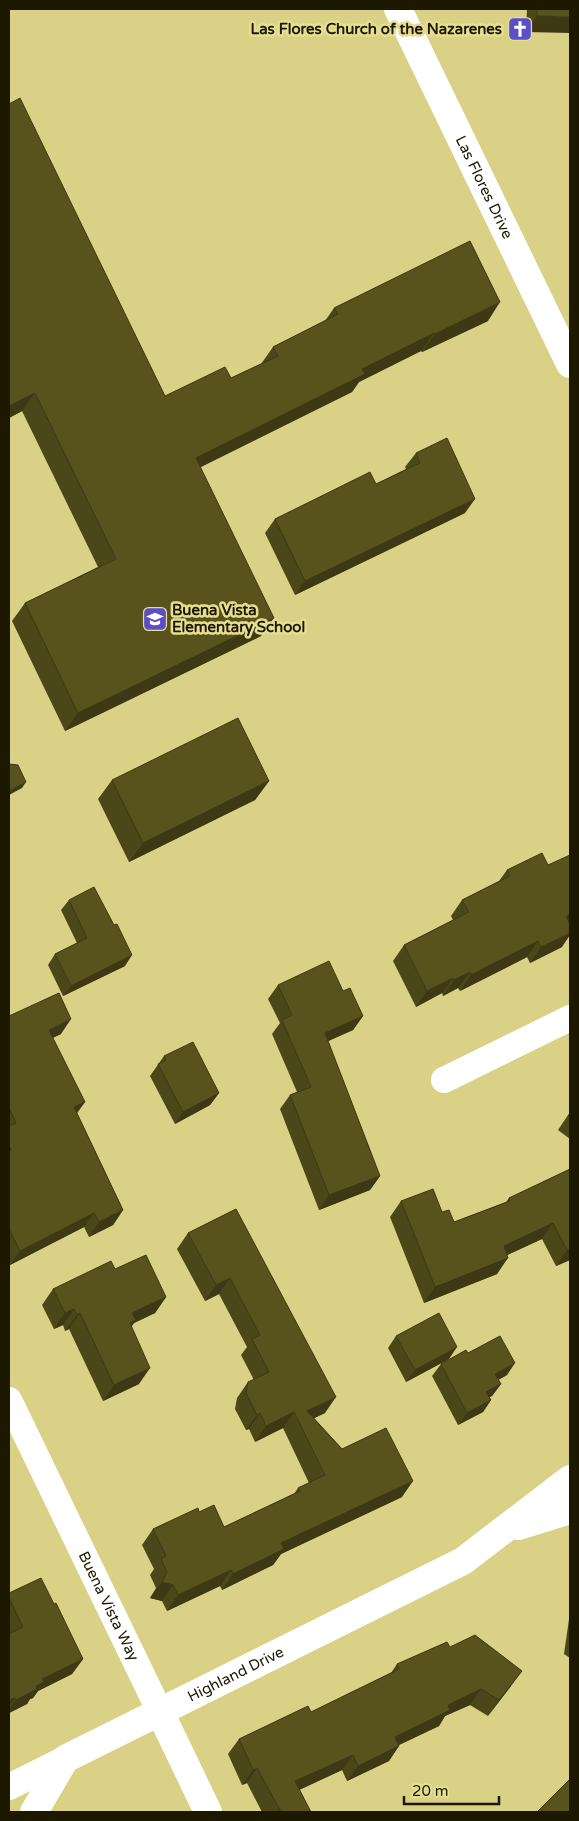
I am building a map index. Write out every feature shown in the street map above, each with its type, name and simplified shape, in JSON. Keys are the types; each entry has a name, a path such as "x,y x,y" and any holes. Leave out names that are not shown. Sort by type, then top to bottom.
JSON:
{"street":[{"name":"Las Flores Drive","path":"398,9 570,364"},
{"path":"444,1080 570,1018"},
{"name":"Buena Vista Way","path":"9,1400 208,1812"},
{"path":"501,1532 570,1479"},
{"path":"501,1532 570,1510"},
{"name":"Highland Drive","path":"64,1759 463,1561 501,1532"},
{"path":"9,1787 64,1759"},
{"path":"34,1812 64,1759"}],"building":[{"path":"537,9 570,9 570,17 537,16"},
{"path":"20,98 165,396 225,367 231,378 278,356 273,347 338,314 334,308 470,241 500,302 362,369 365,374 196,458 274,618 78,713 25,603 116,559 35,393 9,406 9,104"},
{"path":"447,438 475,499 305,581 275,519 370,472 376,484 420,463 416,453"},
{"path":"238,718 269,781 143,843 112,780"},
{"path":"9,764 18,765 26,782 9,791"},
{"path":"542,853 548,865 570,855 570,914 566,916 570,925 570,933 541,947 538,941 471,975 470,972 454,980 453,978 427,991 404,945 469,912 462,900 510,876 507,870"},
{"path":"94,887 114,925 117,924 132,955 71,986 55,954 87,938 69,900"},
{"path":"329,961 343,991 350,988 363,1016 325,1033 380,1176 329,1195 290,1095 311,1087 282,1020 292,1015 278,985"},
{"path":"59,993 71,1019 49,1030 85,1102 74,1107 123,1210 99,1222 94,1213 20,1251 9,1229 9,1151 11,1150 9,1145 9,1126 16,1123 9,1108 9,1016"},
{"path":"193,1042 219,1093 183,1112 158,1064 166,1060 164,1056"},
{"path":"570,1169 570,1249 567,1250 553,1223 504,1246 508,1258 435,1287 401,1201 433,1189 442,1212 449,1210 454,1222 510,1201 509,1198"},
{"path":"236,1209 336,1397 307,1411 342,1449 386,1428 413,1481 281,1543 284,1549 233,1574 231,1570 178,1595 173,1585 162,1582 167,1572 161,1559 166,1556 153,1529 198,1508 199,1512 214,1505 224,1527 300,1491 298,1488 325,1475 294,1412 266,1426 260,1413 257,1415 246,1393 248,1382 269,1372 252,1339 260,1335 230,1278 216,1285 188,1233"},
{"path":"146,1255 166,1297 132,1313 136,1320 130,1323 150,1368 114,1385 80,1313 77,1315 74,1309 65,1313 53,1289 111,1261 115,1269"},
{"path":"439,1313 457,1347 415,1370 396,1336"},
{"path":"500,1336 515,1363 495,1374 501,1384 486,1392 491,1400 467,1413 441,1364 466,1350 468,1353"},
{"path":"41,1578 54,1604 56,1603 83,1659 42,1679 44,1682 36,1686 37,1689 16,1700 15,1698 9,1700 9,1634 23,1627 9,1598 9,1593"},
{"path":"475,1635 522,1671 499,1700 481,1689 448,1705 450,1710 395,1737 399,1746 358,1766 353,1755 295,1781 311,1812 281,1812 257,1768 253,1770 239,1739 308,1706 311,1712 399,1669 397,1664 447,1642 450,1647"},
{"path":"570,1779 570,1812 537,1812"}],"place":[{"name":"Las Flores Church of the Nazarenes","path":"520,29"},
{"name":"Buena Vista Elementary School","path":"155,619"}]}
